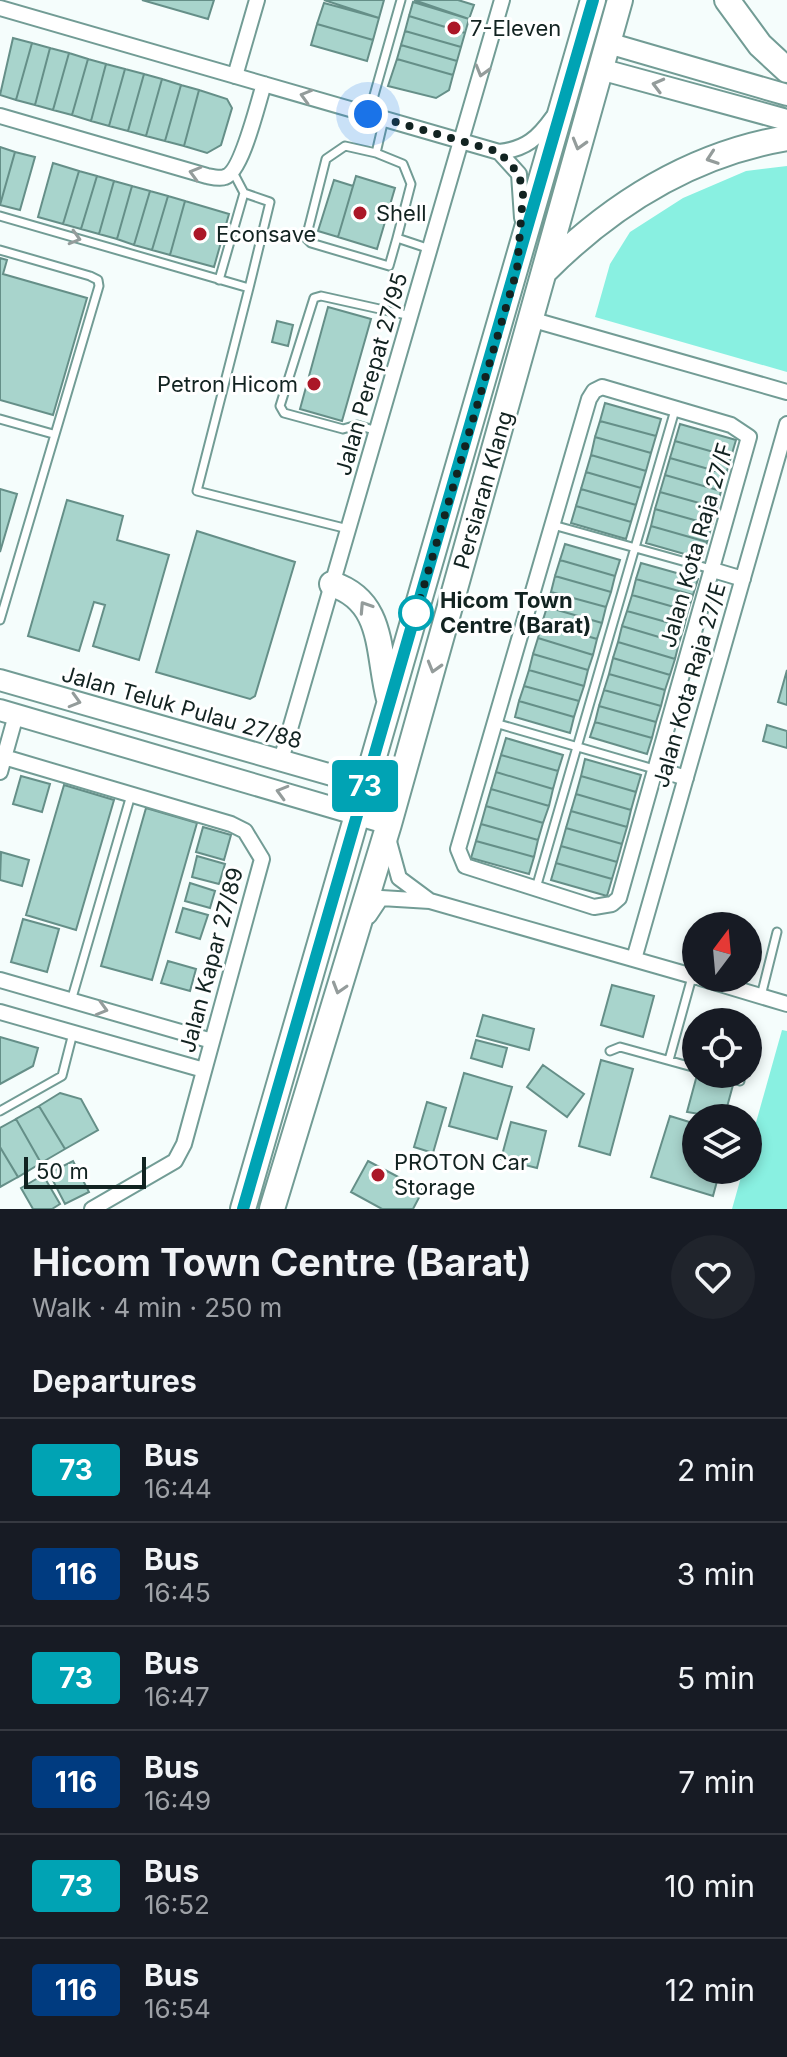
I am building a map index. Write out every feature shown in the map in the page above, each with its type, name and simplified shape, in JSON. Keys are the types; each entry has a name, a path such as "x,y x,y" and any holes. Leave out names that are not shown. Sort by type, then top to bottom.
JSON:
{"main road":[{"name":"Persiaran Klang","path":"241,1209 517,270 593,0"},
{"name":"Persiaran Klang","path":"275,1209 282,1176 398,794 620,0"},
{"path":"727,0 760,45 787,70"},
{"path":"543,273 587,232 669,176 704,160 787,138"},
{"path":"332,584 352,591 365,603 374,621 389,702"}],"street":[{"path":"235,76 257,0"},
{"name":"Jalan Perepat 27/95","path":"281,760 502,0"},
{"path":"0,8 499,152 516,150 536,140 567,95"},
{"path":"608,43 787,95"},
{"path":"600,69 787,120"},
{"path":"0,116 207,176 224,178 233,172 264,84"},
{"path":"499,152 519,174 523,194 517,270"},
{"path":"530,319 787,392"},
{"name":"Jalan Kota Raja 27/F","path":"602,387 731,425 749,437 619,898 612,904 594,907 465,866 459,858 458,849 552,525 594,391 602,387"},
{"name":"Jalan Kota Raja 27/E","path":"634,959 787,424"},
{"path":"713,570 743,579"},
{"name":"Jalan Teluk Pulau 27/88","path":"0,680 398,794"},
{"path":"0,772 8,712 357,814 388,828 399,878 430,901"},
{"name":"Jalan Kapar 27/89","path":"4,757 231,824 245,831 262,859 184,1144 175,1161 92,1209"},
{"path":"657,769 686,778"},
{"path":"352,948 381,898 430,901 682,973"},
{"path":"0,980 212,1041"},
{"path":"747,992 787,1004"},
{"path":"0,1012 204,1070"}],"lane":[{"path":"368,114 401,0"},
{"path":"376,153 384,119"},
{"path":"345,146 376,153 403,164 411,184 397,238 389,266 311,243 306,238 326,159 334,150 345,146"},
{"path":"233,172 244,193 270,202 197,491 348,529"},
{"path":"219,280 244,193"},
{"path":"0,216 249,288"},
{"path":"397,238 430,249"},
{"path":"0,250 98,280 0,620"},
{"path":"377,431 357,425 343,429 284,413 280,406 314,298 321,296 411,316"},
{"path":"536,888 675,410"},
{"path":"0,419 53,434"},
{"path":"552,525 713,570"},
{"path":"495,723 657,769"},
{"path":"71,1001 131,794"},
{"path":"761,996 777,932"},
{"path":"669,1060 691,992"},
{"path":"0,1111 62,1076 73,1033"},
{"path":"610,1051 620,1047 682,1064"}],"green space":[{"path":"787,166 787,372 595,317 610,264 630,232 683,198 746,171"},
{"path":"782,1030 787,1031 787,1209 732,1209 739,1184 762,1184 761,1104"}],"building":[{"path":"142,0 214,0 208,19"},
{"path":"324,0 384,0 379,18"},
{"path":"414,0 458,0 474,5 469,19"},
{"path":"413,2 469,19 465,33 409,16"},
{"path":"324,3 379,18 373,40 317,24"},
{"path":"409,16 465,33 461,47 405,31"},
{"path":"317,24 373,40 367,61 311,45"},
{"path":"405,31 461,47 457,61 401,45"},
{"path":"13,38 32,43 16,100 0,95"},
{"path":"32,43 50,48 35,105 16,100"},
{"path":"401,45 457,61 453,75 397,59"},
{"path":"50,48 69,53 53,110 35,105"},
{"path":"69,53 88,59 72,115 53,110"},
{"path":"88,59 106,64 91,121 72,115"},
{"path":"397,59 453,75 449,90 436,98 388,86"},
{"path":"106,64 125,69 109,126 91,121"},
{"path":"125,69 144,74 128,131 109,126"},
{"path":"144,74 162,79 146,136 128,131"},
{"path":"162,79 181,85 165,141 146,136"},
{"path":"181,85 199,90 184,146 165,141"},
{"path":"199,90 227,99 232,108 221,145 207,153 184,146"},
{"path":"0,147 15,152 0,205"},
{"path":"15,152 35,157 20,210 0,205"},
{"path":"53,163 79,171 63,224 38,217"},
{"path":"79,171 97,176 81,229 63,224"},
{"path":"97,176 114,181 99,234 81,229"},
{"path":"356,176 395,188 377,249 338,237"},
{"path":"334,180 353,186 338,237 318,231"},
{"path":"114,181 132,186 117,239 99,234"},
{"path":"132,186 150,191 134,245 117,239"},
{"path":"150,191 168,196 152,250 134,245"},
{"path":"168,196 185,201 170,255 152,250"},
{"name":"Econsave","path":"185,201 229,214 214,267 170,255"},
{"path":"0,258 7,260 3,274 87,298 53,415 0,400"},
{"path":"328,307 371,319 342,421 300,409"},
{"path":"277,321 293,325 288,346 272,342"},
{"path":"605,403 661,419 656,436 600,421"},
{"path":"600,421 656,436 651,453 595,437"},
{"path":"680,424 736,440 731,457 675,441"},
{"path":"595,437 651,453 646,471 591,455"},
{"path":"675,441 731,457 726,474 670,458"},
{"path":"591,455 646,471 641,488 586,472"},
{"path":"670,458 726,474 721,491 665,475"},
{"path":"586,472 641,488 636,505 581,489"},
{"path":"665,475 721,491 717,508 660,492"},
{"path":"0,489 17,494 0,552"},
{"path":"581,489 636,505 631,522 576,506"},
{"path":"660,492 717,508 712,525 655,509"},
{"path":"67,500 123,516 117,540 169,555 139,660 93,646 105,605 94,602 79,651 28,636"},
{"path":"576,506 631,522 626,539 571,523"},
{"path":"655,509 712,525 707,542 651,526"},
{"path":"651,526 707,542 702,559 646,543"},
{"path":"197,531 295,562 255,696 250,699 156,672"},
{"path":"565,544 620,560 615,576 560,560"},
{"path":"560,560 615,576 611,592 555,576"},
{"path":"641,563 698,579 693,595 636,579"},
{"path":"555,576 611,592 606,607 551,592"},
{"path":"636,579 693,595 688,611 632,595"},
{"path":"551,592 606,607 602,623 547,607"},
{"path":"632,595 688,611 684,627 627,611"},
{"path":"547,607 602,623 597,639 542,623"},
{"path":"627,611 684,627 679,643 622,626"},
{"path":"542,623 597,639 593,655 538,638"},
{"path":"622,626 679,643 675,659 618,642"},
{"path":"538,638 593,655 588,670 533,654"},
{"path":"618,642 675,659 670,675 613,658"},
{"path":"533,654 588,670 584,686 529,670"},
{"path":"613,658 670,675 665,690 609,674"},
{"path":"529,670 584,686 579,701 524,686"},
{"path":"787,670 787,705 778,702"},
{"path":"609,674 665,690 661,706 604,690"},
{"path":"524,686 579,701 574,717 519,701"},
{"path":"604,690 661,706 656,722 599,706"},
{"path":"519,701 574,717 570,733 515,717"},
{"path":"599,706 656,722 652,738 595,722"},
{"path":"595,722 652,738 647,754 590,737"},
{"path":"767,725 787,731 787,748 763,741"},
{"path":"506,738 563,755 558,771 501,755"},
{"path":"501,755 558,771 553,789 496,772"},
{"path":"585,759 641,775 636,792 581,776"},
{"path":"496,772 553,789 549,806 491,789"},
{"path":"21,776 50,784 42,812 13,804"},
{"path":"581,776 636,792 631,810 576,794"},
{"path":"64,785 114,800 76,930 26,915"},
{"path":"491,789 549,806 543,823 486,806"},
{"path":"576,794 631,810 627,827 571,811"},
{"path":"486,806 543,823 538,840 481,824"},
{"path":"146,808 197,823 152,980 101,966"},
{"path":"571,811 627,827 622,844 566,828"},
{"path":"481,824 538,840 534,857 476,841"},
{"path":"203,827 231,835 224,860 196,852"},
{"path":"566,828 622,844 617,862 561,846"},
{"path":"476,841 534,857 529,874 471,858"},
{"path":"561,846 617,862 612,879 556,863"},
{"path":"1,852 29,860 22,886 0,880"},
{"path":"197,856 225,864 219,884 192,877"},
{"path":"556,863 612,879 607,896 551,880"},
{"path":"190,883 215,891 210,908 185,901"},
{"path":"183,908 208,915 200,939 176,932"},
{"path":"23,919 59,929 47,972 11,962"},
{"path":"168,961 196,969 190,991 161,983"},
{"path":"612,985 654,996 643,1037 601,1025"},
{"path":"483,1015 534,1029 529,1050 477,1036"},
{"path":"0,1037 38,1048 33,1066 0,1084"},
{"path":"476,1040 507,1048 502,1067 471,1058"},
{"path":"601,1060 633,1069 610,1155 579,1146"},
{"path":"543,1065 584,1094 567,1117 527,1087"},
{"path":"464,1073 512,1087 497,1139 449,1126"},
{"path":"693,1088 732,1088 728,1104 689,1104"},
{"path":"60,1093 81,1099 98,1130 65,1149 39,1106"},
{"path":"427,1102 446,1108 433,1153 414,1147"},
{"path":"39,1106 65,1149 41,1163 16,1119"},
{"path":"670,1116 682,1120 682,1184 716,1184 713,1196 651,1177"},
{"path":"16,1119 41,1163 18,1177 0,1147 0,1128"},
{"path":"511,1122 546,1131 537,1168 501,1159"},
{"path":"0,1147 18,1177 0,1187"},
{"path":"73,1161 89,1192 65,1204 49,1173"},
{"name":"PROTON Car Storage","path":"368,1161 423,1190 413,1209 382,1209 351,1192"},
{"path":"43,1175 60,1204 52,1209 33,1209 21,1188"}],"bus line":[{"name":"73","path":"243,1209 593,0"}],"place":[{"name":"7-Eleven","path":"454,28"},
{"name":"Shell","path":"360,213"},
{"name":"Econsave","path":"200,234"},
{"name":"Petron Hicom","path":"314,384"},
{"name":"Hicom Town Centre (Barat)","path":"416,613"},
{"name":"PROTON Car Storage","path":"378,1175"}],"route":[{"path":"368,114 499,152 519,174 523,194 517,270 416,613"}]}
